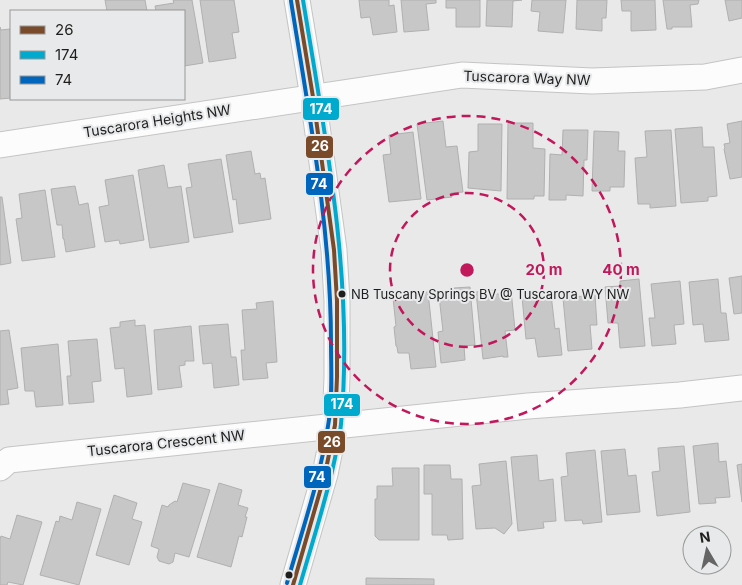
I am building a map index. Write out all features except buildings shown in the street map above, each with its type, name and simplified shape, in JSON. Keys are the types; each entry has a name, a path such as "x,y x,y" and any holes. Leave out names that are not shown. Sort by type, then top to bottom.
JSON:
{"street":[{"path":"293,585 322,483 335,425 337,301 334,250 298,0"},
{"name":"Tuscarora Way NW","path":"313,97 462,75 592,81 705,77 742,70"},
{"name":"Tuscarora Heights NW","path":"0,145 313,97"},
{"path":"335,425 742,388"},
{"name":"Tuscarora Crescent NW","path":"0,468 9,460 335,425"}],"transit line":[{"name":"26","path":"293,585 325,474 335,425 337,377 337,301 334,250 313,97 297,0"},
{"name":"174","path":"300,585 335,458 341,424 344,371 344,318 336,211 303,0"},
{"name":"74","path":"287,583 325,446 331,405 330,300 323,214 312,129 291,1"}],"place":[{"name":"NB Tuscany Springs BV @ Tuscarora WY NW","path":"342,294"}]}
